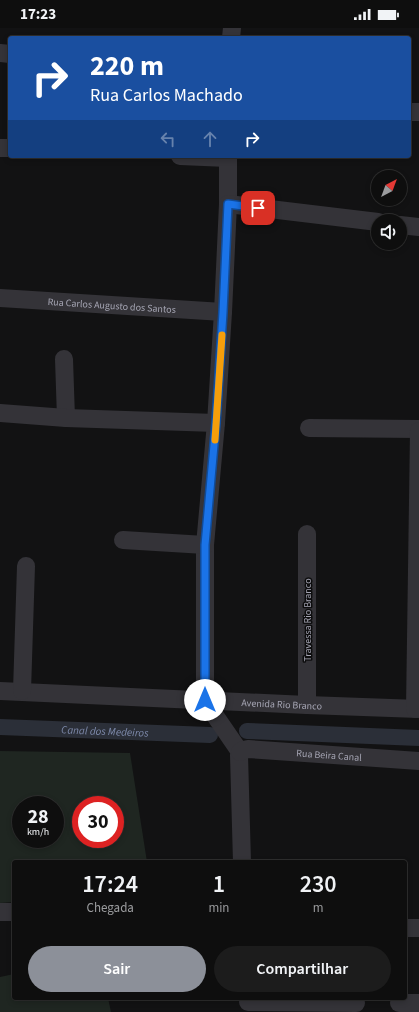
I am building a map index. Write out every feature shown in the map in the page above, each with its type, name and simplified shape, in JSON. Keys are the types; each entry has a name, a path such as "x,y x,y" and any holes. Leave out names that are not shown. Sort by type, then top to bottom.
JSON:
{"street":[{"path":"228,158 228,204 223,312 216,423 205,545 207,704 238,749 242,860"},
{"path":"228,204 371,221"},
{"path":"407,225 419,227"},
{"name":"Rua Carlos Augusto dos Santos","path":"0,298 223,312"},
{"path":"64,358 66,418"},
{"path":"0,413 66,418 216,423"},
{"path":"309,428 419,430 417,709"},
{"name":"Travessa Rio Branco","path":"307,534 307,705"},
{"path":"123,540 205,545"},
{"path":"22,692 26,566"},
{"name":"Avenida Rio Branco","path":"0,691 207,704 307,705 417,709"},
{"name":"Rua Beira Canal","path":"238,749 419,761"},
{"path":"0,912 12,912"},
{"path":"407,928 419,928"},
{"path":"248,1004 356,1003"},
{"path":"399,1003 419,1004"}],"shaded area":[{"path":"0,751 130,753 147,860 12,860 12,902 0,903"},
{"path":"12,974 12,1000 108,1000 111,1012 0,1012 0,977"}],"waterway":[{"name":"Canal dos Medeiros","path":"0,727 210,735"},
{"name":"Canal dos Medeiros","path":"247,731 419,738"}],"slow traffic":[{"path":"215,440 222,335"}],"route":[{"path":"205,700 205,545 216,423 228,204 258,208"}]}
